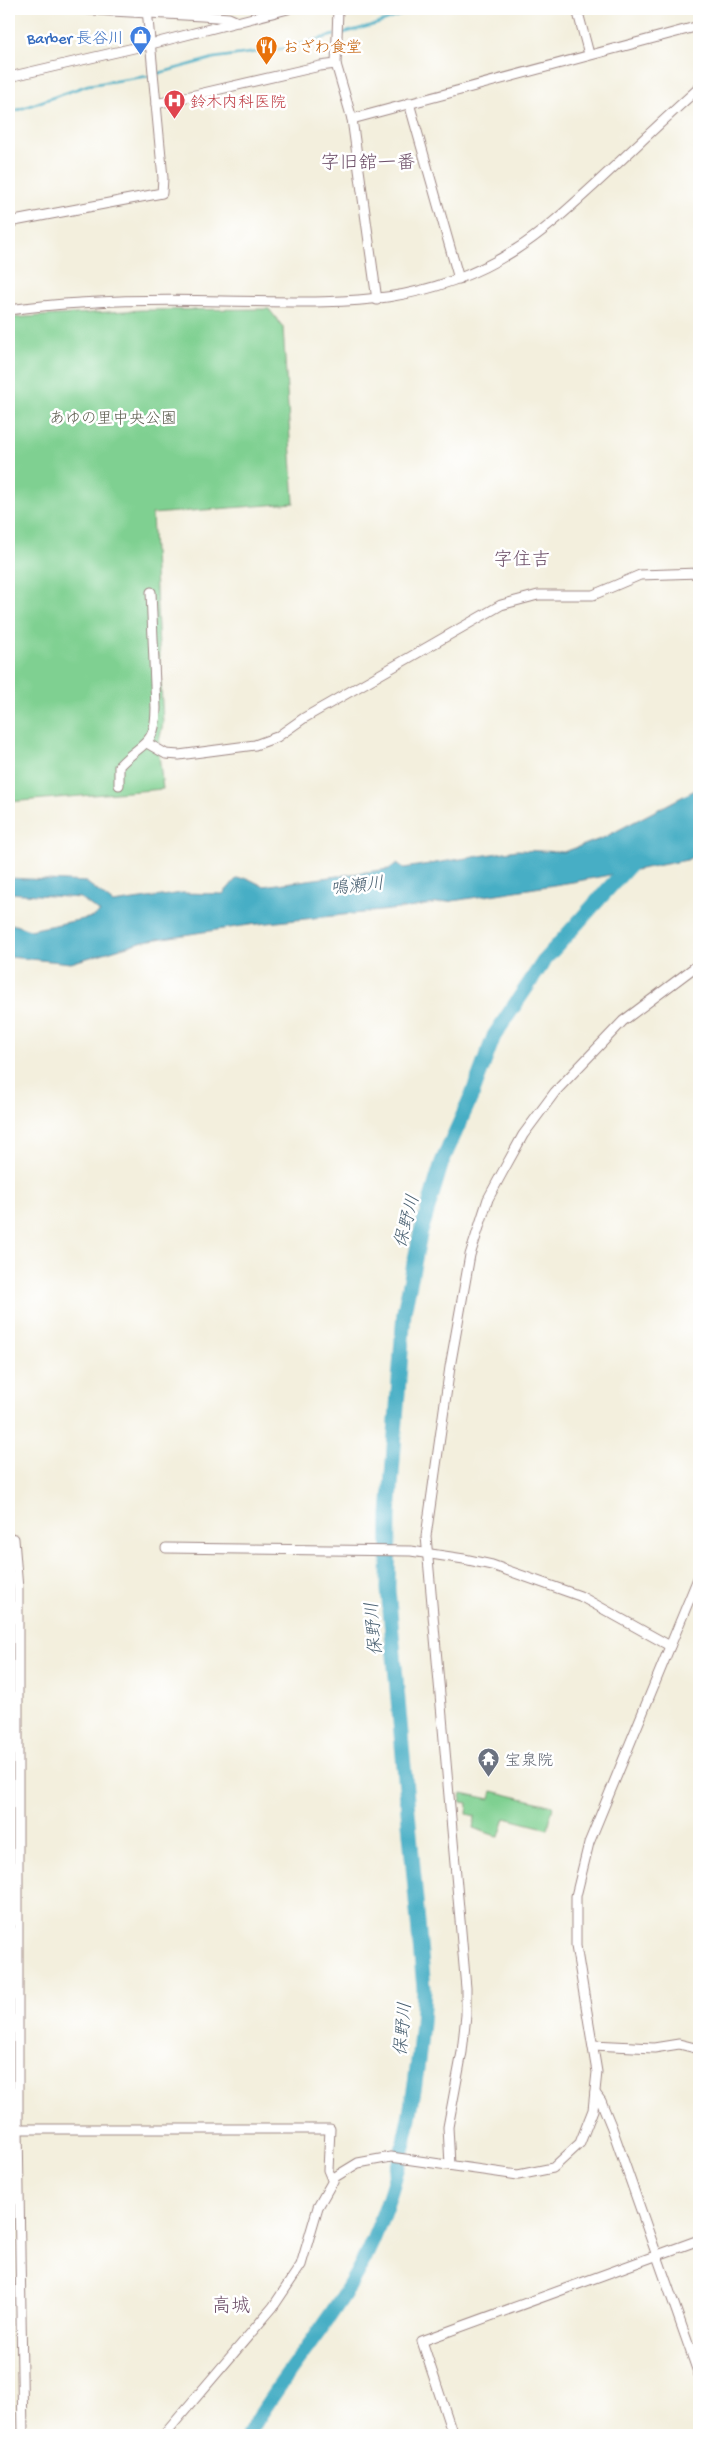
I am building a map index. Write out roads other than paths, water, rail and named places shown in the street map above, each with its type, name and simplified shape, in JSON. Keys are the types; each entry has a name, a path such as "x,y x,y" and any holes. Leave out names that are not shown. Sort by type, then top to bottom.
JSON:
{"street":[{"path":"76,9 229,18 238,22"},
{"path":"9,76 150,44 288,9"},
{"path":"338,9 335,45 336,64 352,119 377,300"},
{"path":"577,9 589,54"},
{"path":"9,222 162,193 163,178 148,12"},
{"path":"352,119 699,26"},
{"path":"156,104 320,66 336,64"},
{"path":"9,310 116,301 326,303 377,300 412,294 459,279 516,250 544,229 699,88"},
{"path":"409,103 459,279"},
{"path":"147,743 166,754 179,755 266,742 501,605 538,594 593,595 640,575 699,573"},
{"path":"119,785 119,766 147,743 153,734 156,715 151,592"},
{"path":"450,2165 448,2127 462,2052 466,2015 466,1988 426,1536 461,1299 470,1255 488,1199 523,1135 555,1092 623,1021 699,964"},
{"path":"9,1538 14,1539 18,1589 13,2129 23,2435"},
{"path":"166,1548 411,1552 492,1565 580,1596 670,1646"},
{"path":"164,2435 273,2307 301,2264 318,2207 335,2177 358,2163 390,2157 518,2175 553,2168 580,2143 593,2110 598,2072 576,1946 576,1896 588,1843 699,1576"},
{"path":"593,2045 654,2048 679,2044 699,2048"},
{"path":"595,2093 601,2101 612,2128 699,2375"},
{"path":"13,2129 330,2129 328,2170 333,2182"},
{"path":"453,2435 422,2341 699,2240"}],"water":[{"name":"鳴瀬川","path":"699,788 699,853 687,860 573,882 408,908 249,925 144,941 71,963 9,957 9,923 30,930 93,917 100,912 80,898 9,893 9,878 86,882 113,903 182,893 223,894 236,879 247,878 263,886 389,869 397,863 404,868 517,850 564,852 603,838"}],"waterway":[{"path":"340,34 377,24 417,9"},
{"path":"9,113 88,85 149,76 214,58 287,48 334,35"},
{"name":"保野川","path":"248,2435 272,2397 336,2307 366,2256 381,2220 404,2144 418,2064 424,1989 388,1589 389,1515 404,1312 420,1235 442,1162 472,1095 494,1036 546,958 637,857"}],"place":[{"name":"Barber 長谷川","path":"140,56"},
{"name":"おざわ食堂","path":"267,65"},
{"name":"鈴木内科医院","path":"174,120"},
{"name":"宝泉院","path":"489,1778"}],"district":[{"name":"字旧舘一番","path":"368,161"},
{"name":"字住吉","path":"522,558"},
{"name":"高城","path":"231,2304"}],"park label":[{"name":"あゆの里中央公園","path":"113,417"}]}
